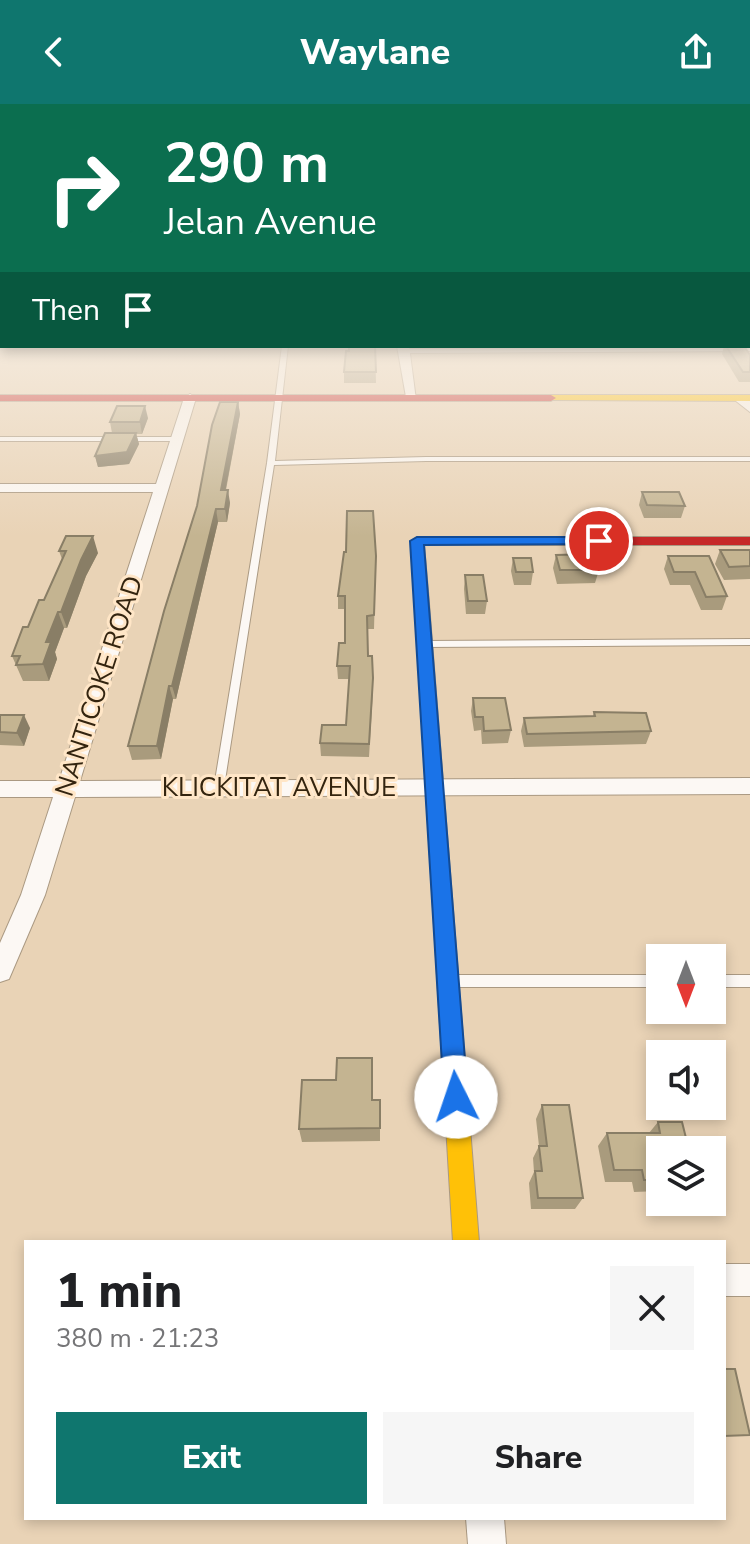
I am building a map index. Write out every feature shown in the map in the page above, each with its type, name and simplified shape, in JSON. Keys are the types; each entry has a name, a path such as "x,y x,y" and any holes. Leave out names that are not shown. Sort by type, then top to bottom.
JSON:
{"street":[{"name":"NANTICOKE ROAD","path":"0,971 8,938 33,895 189,401"},
{"path":"0,488 161,488"},
{"path":"466,1240 417,541 750,541"},
{"name":"KLICKITAT AVENUE","path":"0,789 750,786"},
{"path":"726,1280 750,1280"},
{"path":"485,1520 487,1544"}],"lane":[{"path":"219,787 271,463 278,401"},
{"path":"0,439 176,439"},
{"path":"271,463 426,459 750,459"},
{"path":"424,644 750,642"},
{"path":"448,981 646,981"},
{"path":"726,981 750,981"}],"building":[{"path":"220,402 238,402 221,490 228,490 225,509 216,509 172,686 169,686 157,746 128,746 164,611 197,506 212,425"},
{"path":"117,406 145,406 140,422 110,422"},
{"path":"105,433 136,433 127,452 95,456"},
{"path":"642,492 679,492 685,506 647,505"},
{"path":"347,511 373,511 376,556 374,615 367,616 368,656 372,656 373,678 369,744 320,743 322,725 346,725 350,666 337,666 339,643 345,643 345,596 338,596 346,552"},
{"path":"66,536 93,536 46,642 51,642 43,664 16,665 20,656 12,656 23,627 28,627 39,600 44,600 66,551 59,551"},
{"path":"720,550 750,550 750,566 729,567"},
{"path":"593,554 599,570 560,570 556,555"},
{"path":"668,556 709,556 727,596 706,597 695,572 674,572"},
{"path":"513,558 531,558 533,572 516,572"},
{"path":"465,575 483,575 487,601 468,601"},
{"path":"473,698 505,698 511,730 484,731 483,717 475,717"},
{"path":"594,712 646,713 651,731 527,734 524,718 595,716"},
{"path":"0,715 24,715 17,733 0,732"},
{"path":"337,1058 372,1058 372,1100 380,1100 380,1128 299,1129 302,1080 336,1080"},
{"path":"542,1105 569,1105 583,1198 538,1198 535,1171 542,1171 539,1146 547,1146"},
{"path":"658,1122 682,1122 686,1136 646,1136 646,1180 642,1170 614,1170 607,1133 660,1133"},
{"path":"726,1369 735,1369 750,1435 726,1436"}],"traffic: slow":[{"path":"421,591 466,1240"}],"traffic: jam":[{"path":"421,591 417,541 750,541"}],"route":[{"path":"456,1097 417,541 599,541"}]}
